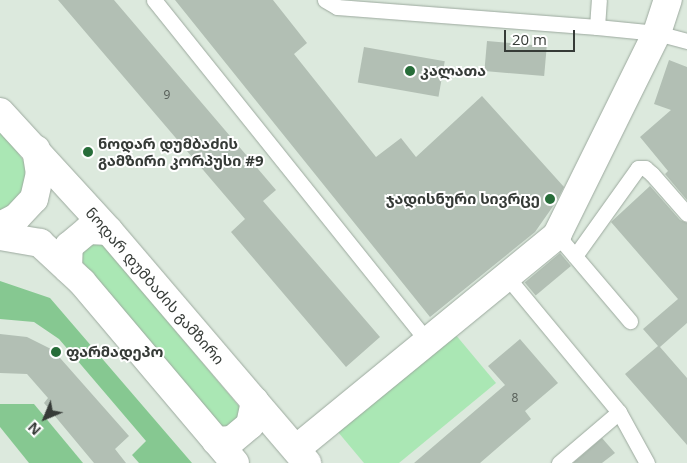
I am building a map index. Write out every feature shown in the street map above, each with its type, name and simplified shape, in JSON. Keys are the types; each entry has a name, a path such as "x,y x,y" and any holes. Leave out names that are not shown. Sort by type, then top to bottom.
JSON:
{"street":[{"path":"301,456 428,342 508,278 557,235 657,33 668,0"},
{"name":"ნოდარ დუმბაძის გამზირი","path":"0,112 36,148 109,231 301,456"},
{"path":"0,226 16,218 34,199 40,174 36,148"},
{"path":"68,269 69,246 88,230 109,231"},
{"path":"0,236 40,244 68,269 234,463"},
{"path":"216,440 232,440 250,425 255,402"}],"lane":[{"path":"154,0 428,342"},
{"path":"325,0 337,7 657,33 687,41"},
{"path":"597,28 600,0"},
{"path":"575,256 638,168 645,168 652,174 687,214"},
{"path":"557,235 630,321"},
{"path":"508,278 619,412 647,463"},
{"path":"559,463 619,412"}],"green space":[{"path":"0,126 31,172 28,194 0,215"},
{"path":"94,241 101,242 243,411 230,428 219,427 80,259 82,249"},
{"path":"0,281 50,298 192,463 139,463 132,455 146,441 59,339 34,322 0,319"},
{"path":"455,334 496,383 399,463 364,463 338,432"},
{"path":"0,404 34,404 83,463 29,463 0,427"}],"building":[{"path":"58,0 114,0 276,190 263,201 380,337 346,367 231,232 245,219"},
{"path":"175,0 273,0 307,43 294,54 376,157 401,138 416,157 482,96 564,187 535,232 430,317"},
{"path":"487,41 547,46 544,76 484,71"},
{"path":"364,47 445,61 439,97 358,82"},
{"path":"669,60 687,67 687,200 665,174 668,171 640,137 671,110 654,104"},
{"path":"650,186 680,220 687,223 687,323 660,347 687,378 687,445 625,374 658,346 643,329 678,299 611,222"},
{"path":"560,253 571,266 536,296 525,283"},
{"path":"0,334 27,337 53,350 129,436 115,449 126,463 94,463 44,403 48,398 27,374 0,373"},
{"path":"520,339 558,383 525,411 531,419 480,463 414,463 505,385 488,366"},
{"path":"602,438 615,453 602,463 573,463"}],"place":[{"name":"კალათა","path":"410,71"},
{"name":"ნოდარ დუმბაძის გამზირი კორპუსი #9","path":"88,152"},
{"name":"ჯადისნური სივრცე","path":"550,199"},
{"name":"ფარმადეპო","path":"56,352"}]}
